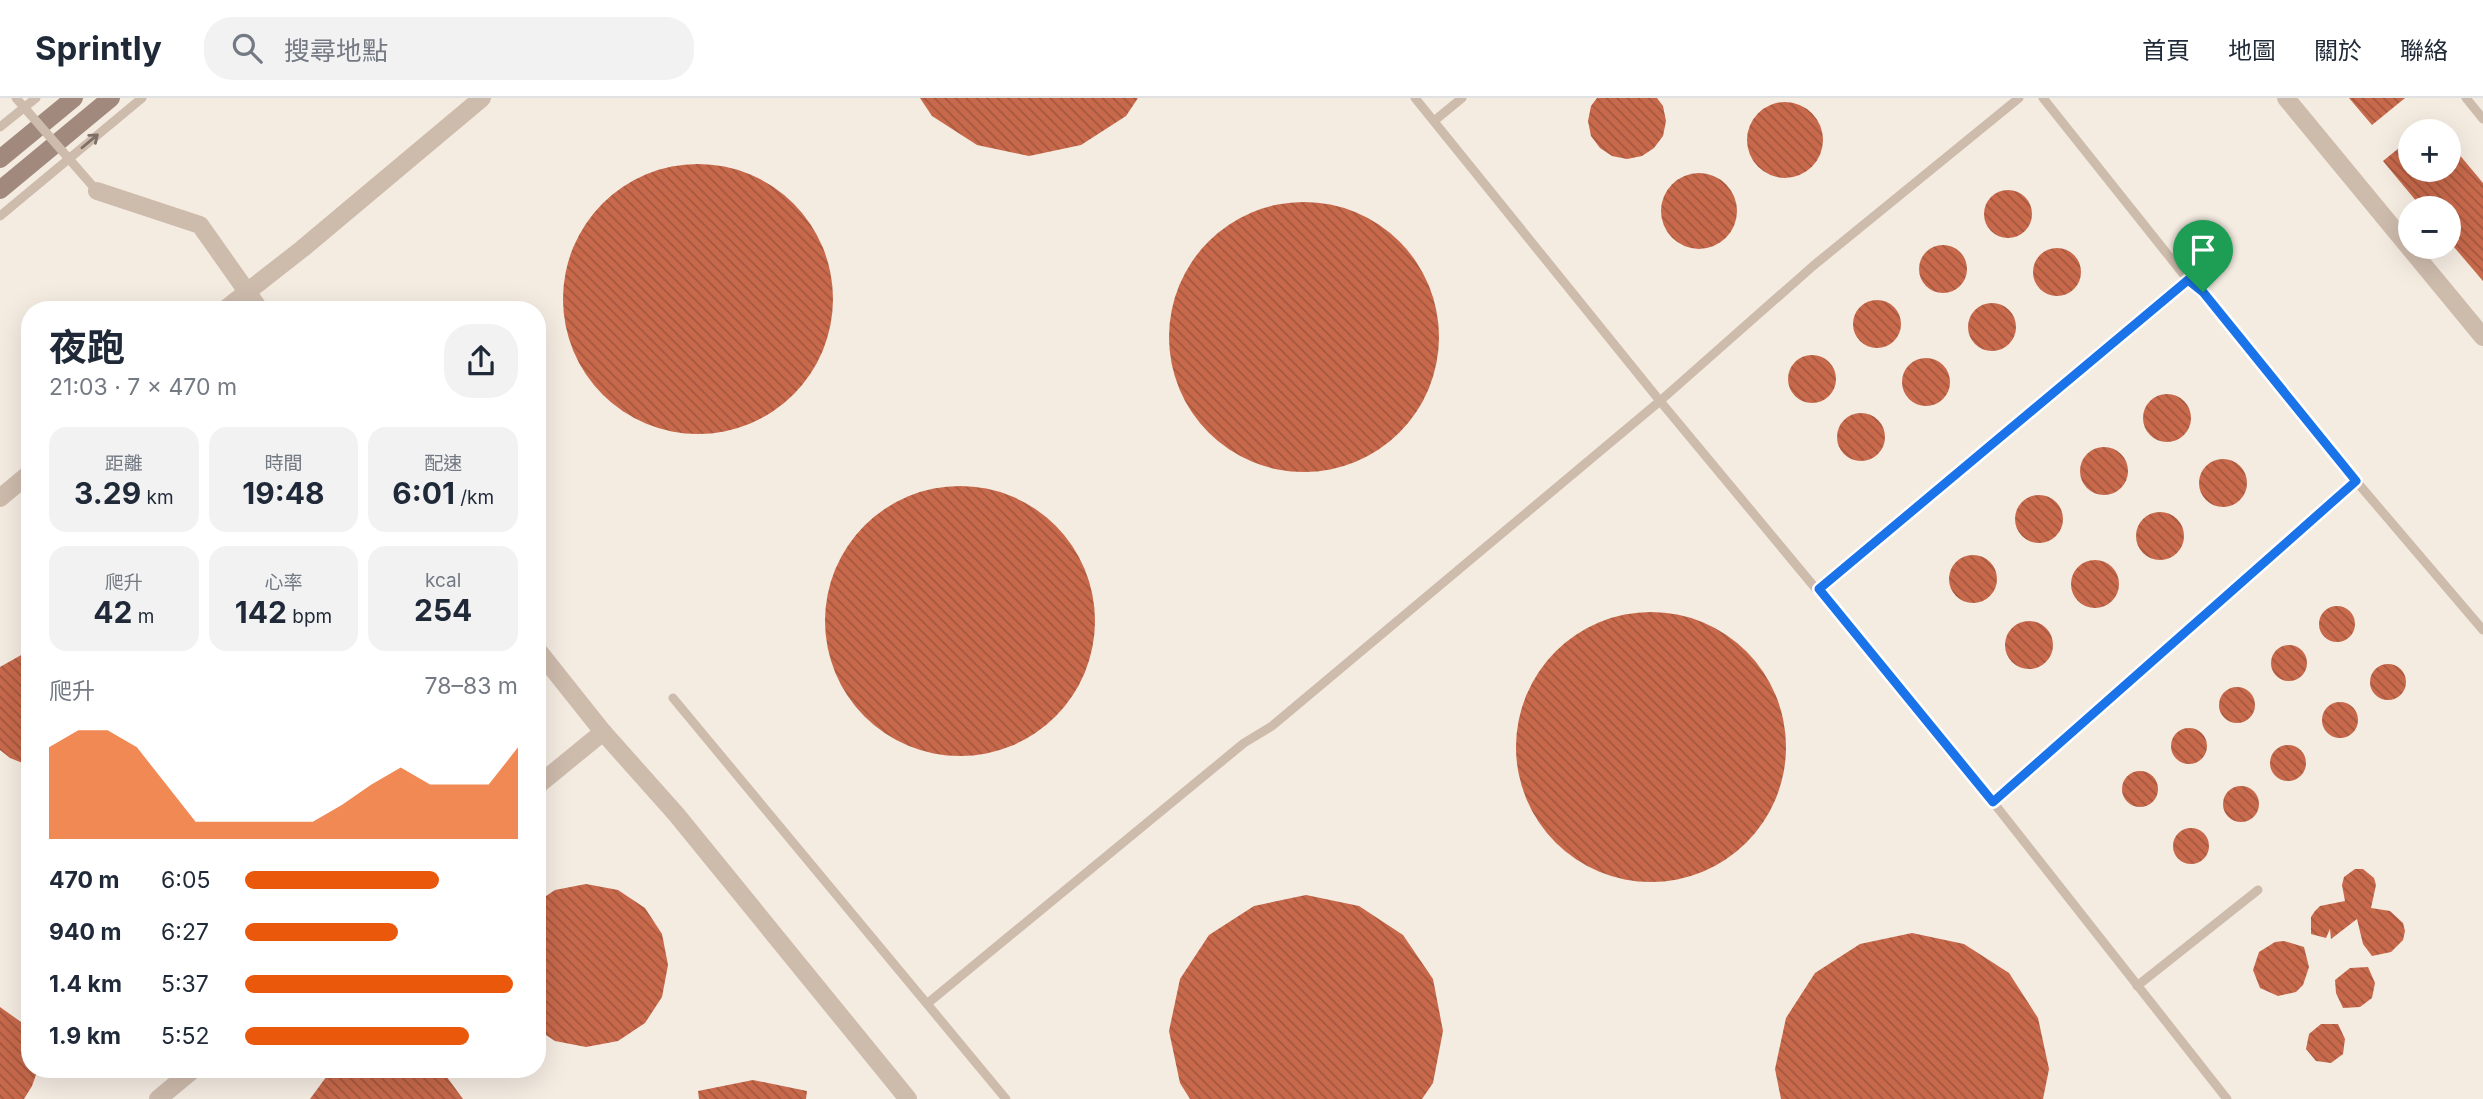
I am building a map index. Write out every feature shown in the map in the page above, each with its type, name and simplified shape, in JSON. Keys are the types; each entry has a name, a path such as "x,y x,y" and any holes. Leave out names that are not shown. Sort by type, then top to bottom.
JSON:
{"street":[{"path":"0,159 74,98"},
{"path":"0,190 111,98"},
{"path":"235,301 302,250 482,98"},
{"path":"2286,98 2483,337"},
{"path":"97,191 200,225 255,301"},
{"path":"0,498 21,480"},
{"path":"546,660 603,732 676,814 908,1099"},
{"path":"546,779 603,732"},
{"path":"158,1099 183,1078"}],"lane":[{"path":"16,98 97,191"},
{"path":"0,127 36,98"},
{"path":"0,216 142,98"},
{"path":"1415,98 1661,401 1993,802 2227,1099"},
{"path":"1434,121 1462,98"},
{"path":"928,1003 1244,743 1272,726 1661,401 1813,266 2019,98"},
{"path":"2043,98 2188,280 2203,292 2356,481 2483,630"},
{"path":"2466,98 2483,119"},
{"path":"1819,589 2188,280"},
{"path":"1993,802 2356,481"},
{"path":"673,698 1006,1099"},
{"path":"2137,986 2258,890"}],"building":[{"path":"920,98 1138,98 1126,116 1081,145 1029,156 977,145 932,116"},
{"path":"1597,98 1657,98 1663,106 1666,121 1663,136 1654,148 1642,156 1627,159 1612,156 1600,148 1591,136 1588,121 1591,106"},
{"path":"2349,98 2405,98 2372,125"},
{"path":"1785,102 1800,105 1812,113 1820,125 1823,140 1820,155 1812,167 1800,175 1785,178 1770,175 1758,167 1750,155 1747,140 1750,125 1758,113 1770,105"},
{"path":"2398,149 2398,179 2383,161"},
{"path":"2461,157 2483,183 2483,281 2461,255 2461,196 2412,196 2400,182 2461,182"},
{"path":"698,164 750,174 784,195 802,213 823,247 833,299 823,351 802,385 784,403 750,424 698,434 646,424 612,403 594,385 573,351 563,299 573,247 594,213 612,195 646,174"},
{"path":"1699,173 1714,176 1726,184 1734,196 1737,211 1734,226 1726,238 1714,246 1699,249 1684,246 1672,238 1664,226 1661,211 1664,196 1672,184 1684,176"},
{"path":"2008,190 2025,197 2032,214 2025,231 2008,238 1991,231 1984,214 1991,197"},
{"path":"1304,202 1356,212 1390,233 1408,251 1429,285 1439,337 1429,389 1408,423 1390,441 1356,462 1304,472 1252,462 1218,441 1200,423 1179,389 1169,337 1179,285 1200,251 1218,233 1252,212"},
{"path":"1943,245 1960,252 1967,269 1960,286 1943,293 1926,286 1919,269 1926,252"},
{"path":"2057,248 2074,255 2081,272 2074,289 2057,296 2040,289 2033,272 2040,255"},
{"path":"1877,300 1894,307 1901,324 1894,341 1877,348 1860,341 1853,324 1860,307"},
{"path":"1992,303 2009,310 2016,327 2009,344 1992,351 1975,344 1968,327 1975,310"},
{"path":"1812,355 1829,362 1836,379 1829,396 1812,403 1795,396 1788,379 1795,362"},
{"path":"1926,358 1943,365 1950,382 1943,399 1926,406 1909,399 1902,382 1909,365"},
{"path":"2167,394 2184,401 2191,418 2184,435 2167,442 2150,435 2143,418 2150,401"},
{"path":"1861,413 1878,420 1885,437 1878,454 1861,461 1844,454 1837,437 1844,420"},
{"path":"2104,447 2121,454 2128,471 2121,488 2104,495 2087,488 2080,471 2087,454"},
{"path":"2223,459 2240,466 2247,483 2240,500 2223,507 2206,500 2199,483 2206,466"},
{"path":"960,486 1012,496 1046,517 1064,535 1085,569 1095,621 1085,673 1064,707 1046,725 1012,746 960,756 908,746 874,725 856,707 835,673 825,621 835,569 856,535 874,517 908,496"},
{"path":"2039,495 2056,502 2063,519 2056,536 2039,543 2022,536 2015,519 2022,502"},
{"path":"2160,512 2177,519 2184,536 2177,553 2160,560 2143,553 2136,536 2143,519"},
{"path":"1973,555 1990,562 1997,579 1990,596 1973,603 1956,596 1949,579 1956,562"},
{"path":"2095,560 2112,567 2119,584 2112,601 2095,608 2078,601 2071,584 2078,567"},
{"path":"2337,606 2350,611 2355,624 2350,637 2337,642 2324,637 2319,624 2324,611"},
{"path":"1651,612 1703,622 1737,643 1755,661 1776,695 1786,747 1776,799 1755,833 1737,851 1703,872 1651,882 1599,872 1565,851 1547,833 1526,799 1516,747 1526,695 1547,661 1565,643 1599,622"},
{"path":"2029,621 2046,628 2053,645 2046,662 2029,669 2012,662 2005,645 2012,628"},
{"path":"2289,645 2302,650 2307,663 2302,676 2289,681 2276,676 2271,663 2276,650"},
{"path":"21,655 21,762 0,750 0,667"},
{"path":"2388,664 2401,669 2406,682 2401,695 2388,700 2375,695 2370,682 2375,669"},
{"path":"2237,687 2250,692 2255,705 2250,718 2237,723 2224,718 2219,705 2224,692"},
{"path":"2340,702 2353,707 2358,720 2353,733 2340,738 2327,733 2322,720 2327,707"},
{"path":"2189,728 2202,733 2207,746 2202,759 2189,764 2176,759 2171,746 2176,733"},
{"path":"2288,745 2301,750 2306,763 2301,776 2288,781 2275,776 2270,763 2275,750"},
{"path":"2140,771 2153,776 2158,789 2153,802 2140,807 2127,802 2122,789 2127,776"},
{"path":"2241,786 2254,791 2259,804 2254,817 2241,822 2228,817 2223,804 2228,791"},
{"path":"2191,828 2204,833 2209,846 2204,859 2191,864 2178,859 2173,846 2178,833"},
{"path":"2355,869 2363,869 2374,878 2376,885 2371,908 2390,911 2403,923 2403,940 2391,952 2372,956 2363,944 2357,919 2331,939 2330,929 2326,938 2311,934 2311,917 2320,906 2345,901 2342,885 2344,877"},
{"path":"586,884 618,890 645,908 662,934 668,965 662,997 645,1023 618,1041 586,1047 555,1041 546,1035 546,896 555,890"},
{"path":"1306,895 1359,906 1403,935 1433,979 1443,1031 1433,1083 1422,1099 1190,1099 1180,1083 1169,1031 1180,979 1209,935 1254,906"},
{"path":"1912,933 1964,944 2009,973 2038,1018 2049,1069 2043,1099 1781,1099 1775,1069 1786,1018 1815,973 1860,944"},
{"path":"2284,941 2304,947 2309,967 2303,985 2296,992 2278,996 2260,988 2253,970 2259,952 2275,942"},
{"path":"2368,967 2375,983 2372,998 2360,1007 2343,1008 2336,993 2335,980 2350,968"},
{"path":"0,1007 21,1022 21,1078 35,1078 24,1099 0,1099"},
{"path":"2321,1024 2338,1024 2345,1039 2343,1054 2331,1063 2316,1061 2306,1049 2309,1034"},
{"path":"325,1078 448,1078 463,1099 310,1099"},
{"path":"753,1080 807,1091 806,1099 699,1099 698,1091"}],"route":[{"path":"2188,280 2203,292 2356,481 1993,802 1819,589 2188,280"}]}
